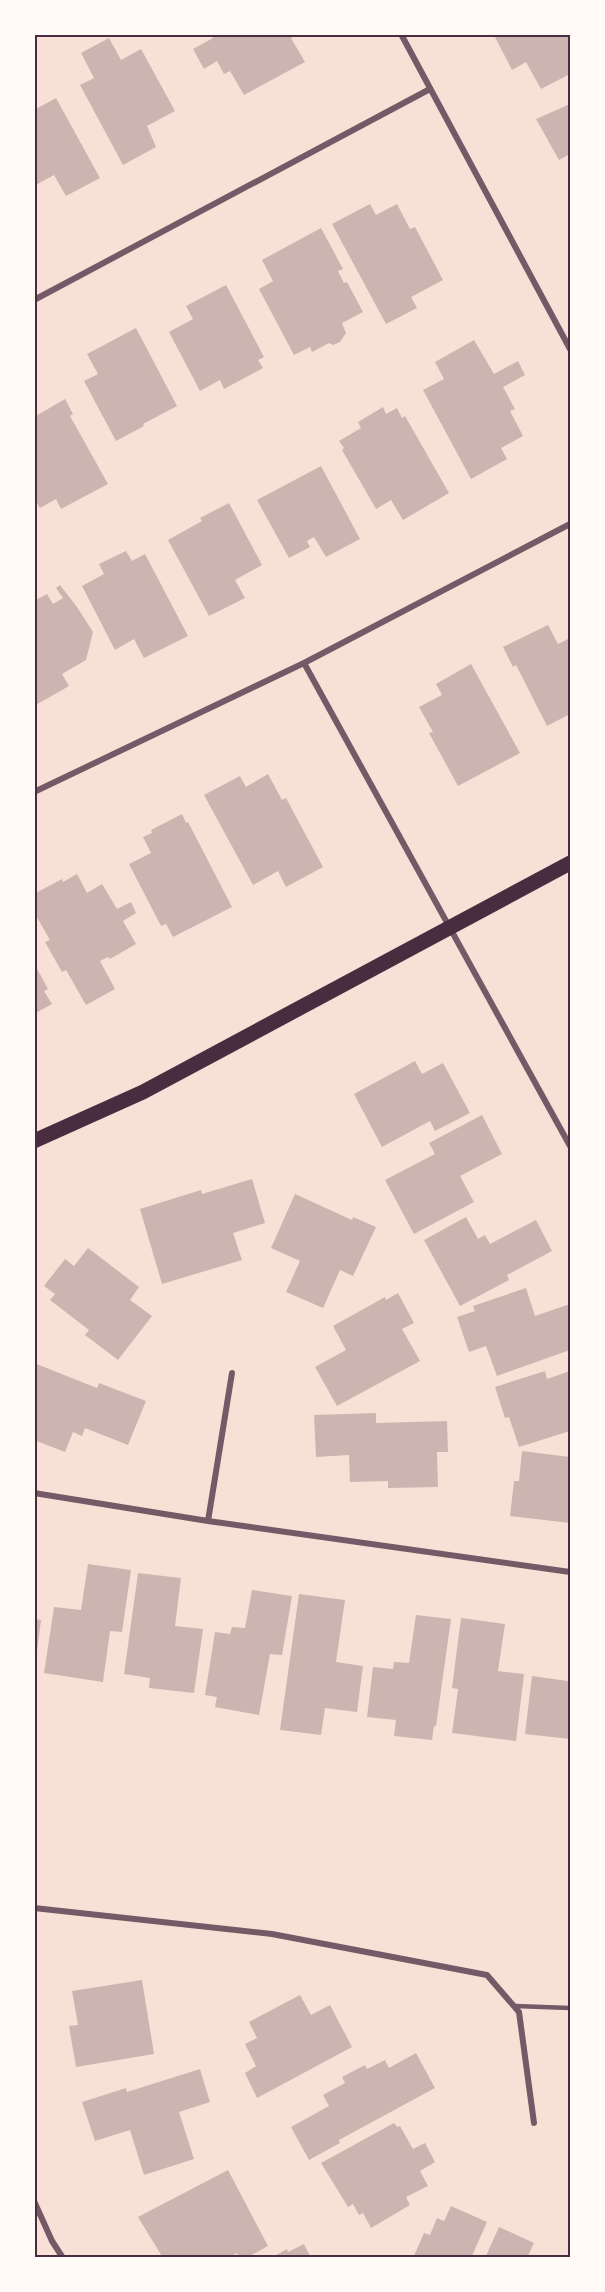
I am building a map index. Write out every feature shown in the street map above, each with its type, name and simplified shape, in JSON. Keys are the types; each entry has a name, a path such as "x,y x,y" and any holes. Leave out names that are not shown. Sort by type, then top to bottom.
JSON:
{"main road":[{"path":"34,1142 142,1092 570,863"}],"street":[{"path":"401,34 570,349"},
{"path":"34,300 430,89"},
{"path":"34,792 304,663 570,525"},
{"path":"304,663 570,1146"},
{"path":"208,1521 232,1373"},
{"path":"34,1493 208,1521 570,1572"},
{"path":"34,1908 272,1934 487,1975 519,2012 534,2123"},
{"path":"34,2201 52,2241 63,2258"}],"lane":[{"path":"515,2006 570,2008"}],"building":[{"path":"211,34 297,34 291,38 305,62 244,95 230,71 224,74 217,61 204,69 193,49 213,38"},
{"path":"495,34 570,34 570,74 541,89 526,62 512,70"},
{"path":"109,38 121,60 141,49 175,111 147,126 156,147 123,165 80,85 94,78 81,53"},
{"path":"56,98 100,178 66,196 54,175 34,186 34,110"},
{"path":"570,104 570,154 559,160 536,119"},
{"path":"370,204 376,215 397,204 410,229 415,227 443,280 411,297 417,308 386,324 332,224"},
{"path":"321,228 343,269 338,271 344,283 347,282 363,312 342,323 346,333 340,342 333,345 329,343 312,352 310,347 294,355 259,289 273,281 262,260"},
{"path":"226,285 264,357 258,360 263,368 224,389 220,380 200,391 169,332 193,319 186,306"},
{"path":"136,328 177,406 116,441 84,381 98,374 87,354"},
{"path":"474,340 494,374 518,361 525,375 503,387 515,409 510,411 523,436 501,448 507,459 471,479 423,390 444,379 435,362"},
{"path":"65,399 73,414 70,416 108,484 61,509 56,499 40,508 34,498 34,417"},
{"path":"383,407 386,414 397,408 402,418 405,416 449,493 403,520 391,500 376,509 339,441 361,428 358,422"},
{"path":"321,466 360,539 326,557 314,537 307,541 310,547 289,558 257,500"},
{"path":"229,503 262,565 235,580 245,598 209,616 168,540 202,521 200,518"},
{"path":"126,551 132,561 145,554 188,636 144,658 134,639 115,650 82,586 104,574 99,564"},
{"path":"60,585 93,632 86,660 62,674 69,686 34,706 34,601 47,594 53,604 63,598 56,588"},
{"path":"548,625 558,644 570,638 570,714 547,726 516,665 513,667 503,647"},
{"path":"471,664 520,753 458,786 429,733 433,732 419,707 442,695 436,684"},
{"path":"268,774 282,800 286,798 323,867 286,887 278,871 253,885 204,795 240,776 246,787"},
{"path":"182,814 232,907 173,937 166,924 161,926 129,864 151,853 143,837 152,833 151,830"},
{"path":"77,874 87,893 102,884 117,909 131,902 136,913 123,921 136,944 110,959 108,957 100,961 115,989 86,1005 66,970 62,972 45,942 50,940 34,912 34,894"},
{"path":"34,963 48,989 44,991 52,1004 34,1014"},
{"path":"415,1061 422,1074 443,1063 470,1113 435,1131 430,1121 382,1147 354,1094"},
{"path":"482,1115 502,1154 460,1176 474,1202 414,1234 385,1180 435,1154 429,1143"},
{"path":"252,1179 265,1223 233,1233 242,1260 162,1284 140,1209 201,1190 202,1194"},
{"path":"295,1194 352,1220 353,1217 376,1227 353,1276 340,1270 323,1308 286,1292 300,1261 271,1248"},
{"path":"466,1217 478,1239 485,1235 490,1244 536,1220 552,1251 507,1275 509,1280 460,1306 424,1240"},
{"path":"88,1248 139,1287 130,1300 152,1316 118,1360 85,1335 89,1330 50,1300 55,1294 44,1286 65,1259 74,1266"},
{"path":"526,1288 535,1316 570,1304 570,1350 497,1376 486,1346 469,1352 457,1317 475,1311 473,1306"},
{"path":"398,1293 414,1323 402,1329 420,1361 337,1406 315,1367 346,1350 333,1326 385,1297 386,1300"},
{"path":"34,1363 97,1388 99,1383 146,1401 128,1445 85,1428 82,1436 73,1432 65,1452 34,1440"},
{"path":"545,1371 547,1379 570,1371 570,1431 519,1447 509,1417 505,1418 495,1387"},
{"path":"376,1413 376,1423 447,1421 448,1452 437,1452 438,1487 388,1488 388,1481 350,1482 349,1455 316,1457 314,1415"},
{"path":"522,1451 570,1457 570,1523 510,1516 514,1481 519,1481"},
{"path":"88,1564 131,1570 122,1632 110,1631 103,1682 44,1673 54,1607 81,1610"},
{"path":"138,1573 181,1578 175,1626 203,1629 194,1693 149,1688 150,1678 124,1674"},
{"path":"252,1590 292,1596 282,1655 270,1654 259,1715 215,1707 217,1697 205,1695 215,1632 230,1634 232,1627 245,1628"},
{"path":"299,1594 345,1600 336,1662 363,1666 357,1712 325,1708 321,1735 280,1730"},
{"path":"416,1615 451,1619 432,1740 394,1736 396,1720 367,1717 373,1667 393,1669 394,1662 409,1663"},
{"path":"461,1618 505,1624 498,1671 524,1674 516,1741 452,1733 458,1689 452,1688"},
{"path":"34,1619 41,1620 36,1659 34,1659"},
{"path":"569,1671 570,1739 525,1734 532,1676 568,1681"},
{"path":"142,1980 154,2054 76,2067 69,2026 78,2025 72,1991"},
{"path":"300,1995 311,2015 330,2005 352,2047 257,2098 245,2073 256,2066 245,2044 257,2038 249,2022"},
{"path":"416,2053 435,2088 339,2140 340,2143 309,2160 291,2127 329,2106 323,2095 345,2083 342,2077 365,2065 367,2069 385,2060 389,2068"},
{"path":"200,2069 210,2102 179,2112 194,2159 144,2175 130,2130 95,2141 82,2102 126,2088 127,2092"},
{"path":"394,2123 397,2127 400,2126 413,2149 425,2143 435,2162 420,2171 428,2186 406,2197 410,2205 371,2228 363,2213 359,2215 353,2204 348,2207 321,2163"},
{"path":"228,2170 268,2246 246,2258 239,2258 237,2253 229,2258 163,2258 138,2217"},
{"path":"451,2206 487,2222 471,2258 413,2258 424,2233 430,2235 437,2218 444,2221"},
{"path":"499,2227 534,2243 527,2258 485,2258"},
{"path":"304,2244 311,2258 271,2258 287,2249 288,2252"}]}
